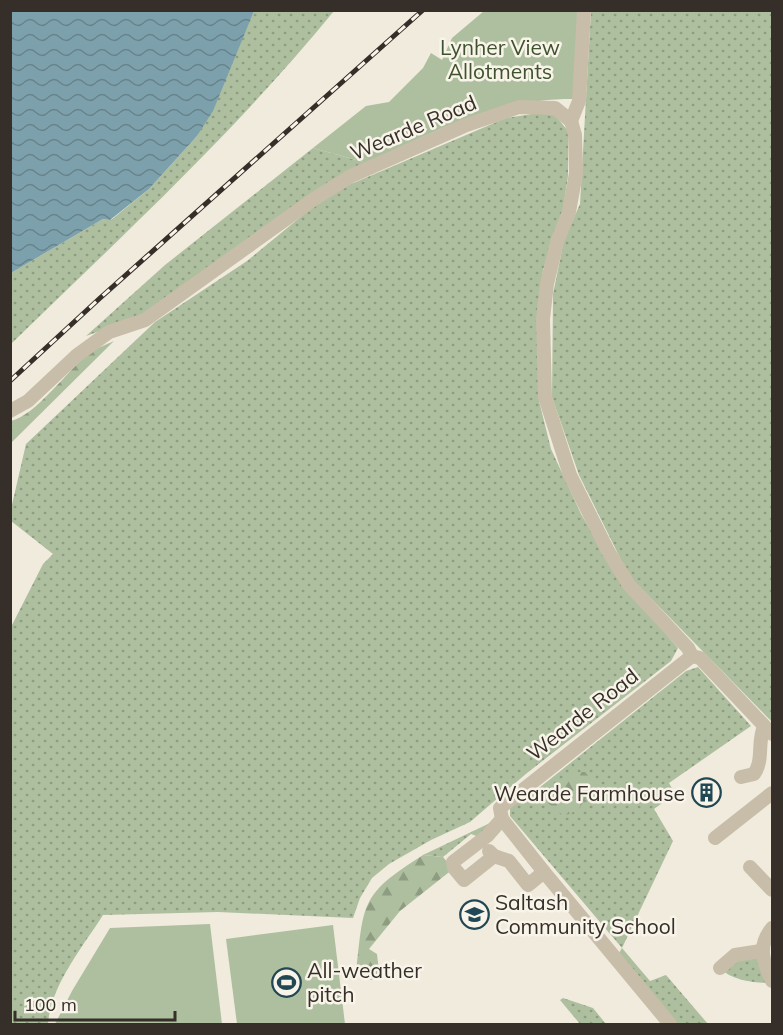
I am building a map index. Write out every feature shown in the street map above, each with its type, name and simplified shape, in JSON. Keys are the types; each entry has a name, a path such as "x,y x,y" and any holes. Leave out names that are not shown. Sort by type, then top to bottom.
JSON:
{"street":[{"path":"584,10 579,101 571,121 575,135 575,183 569,212 557,242 547,284 543,319 545,397 570,475 608,551 629,585 692,656 700,658 768,730 759,742 760,766 754,774 741,777"},
{"name":"Wearde Road","path":"10,411 28,401 76,356 109,332 145,320 314,199 351,176 464,126 519,107 555,108 571,121"},
{"name":"Wearde Road","path":"494,856 464,880 454,868 453,862 481,840 501,813 692,656"},
{"path":"715,838 772,792"},
{"path":"501,813 544,872 670,1024"},
{"path":"481,840 494,856 509,861 528,885 544,872"},
{"path":"509,861 525,848"},
{"path":"750,867 772,890"},
{"path":"772,928 765,938 761,951 772,981"},
{"path":"720,968 735,955 761,951"}],"green space":[{"path":"254,11 334,11 297,55 218,140 11,344 11,273 103,219 111,220 149,189 197,136"},
{"name":"Lynher View Allotments","path":"484,11 578,11 573,99 544,100 491,111 442,128 367,163 313,148 366,106 389,102 423,68 431,53 442,60 452,38"},
{"path":"591,11 772,11 772,722 629,576 579,475 552,397 553,294 564,240 580,204"},
{"path":"538,113 555,115 568,131 568,176 562,216 543,270 538,309 539,401 551,449 581,514 619,580 678,648 671,661 527,773 470,822 431,840 389,864 372,878 360,898 353,918 218,912 103,915 61,981 50,1009 48,1024 11,1024 10,629 43,564 53,554 11,521 11,509 26,444 155,322 247,261 309,210 344,187 506,118"},
{"path":"313,148 367,163 147,314 86,336 165,265"},
{"path":"114,341 11,443 11,421 41,402 89,353"},
{"path":"698,667 751,726 669,783 675,794 654,809 673,841 622,948 510,816 510,808 539,788 686,671"},
{"path":"573,772 585,772 595,784 578,810 564,816 548,803 547,799"},
{"path":"490,823 479,837 471,834 443,857 423,855"},
{"path":"423,855 443,857 453,869 400,911 369,949 377,954 379,971 373,980 362,978 356,974 361,931 369,903 376,891 387,880"},
{"path":"210,924 222,1024 55,1024 110,928"},
{"name":"All-weather pitch","path":"333,925 345,1024 237,1024 226,939"},
{"path":"622,948 650,981 666,975 708,1024 677,1024 619,953"},
{"path":"761,951 772,983 751,982 737,978 720,968"},
{"path":"563,998 593,1008 606,1024 580,1024 560,1000"}],"water":[{"path":"11,10 254,11 213,111 197,136 149,189 110,220 103,219 11,273"}],"railway":[{"path":"10,381 423,10"}],"place":[{"name":"Wearde Farmhouse","path":"706,793"},
{"name":"Saltash Community School","path":"474,914"},
{"name":"All-weather pitch","path":"286,982"}]}
